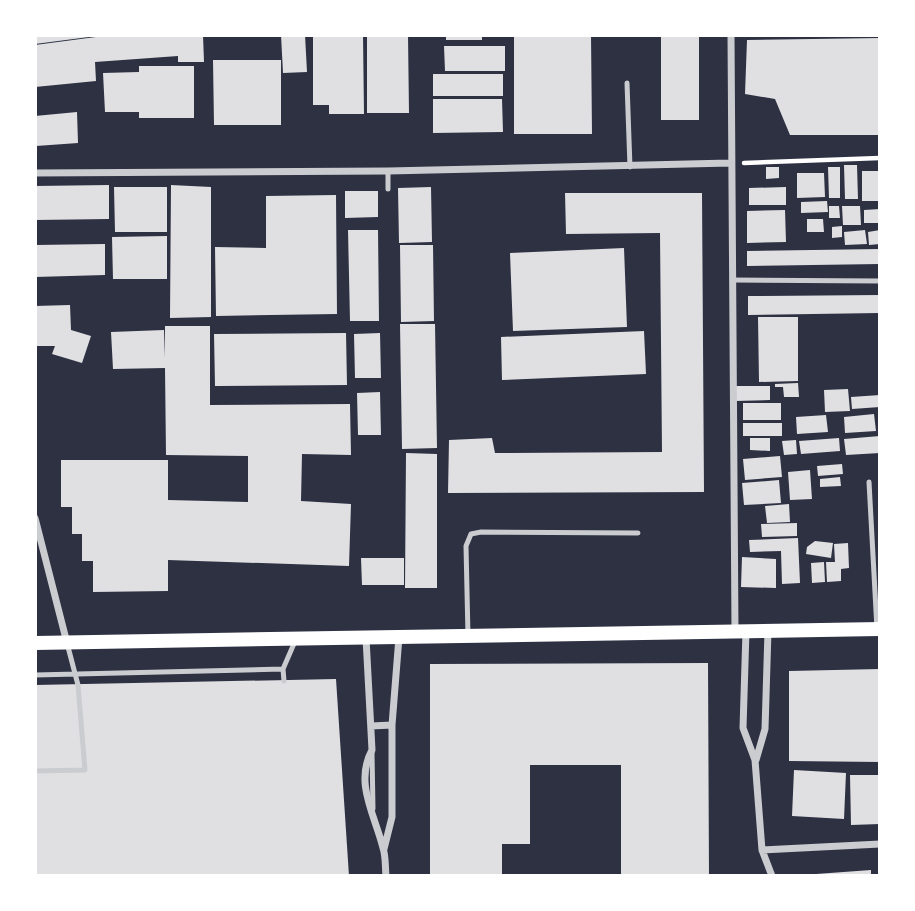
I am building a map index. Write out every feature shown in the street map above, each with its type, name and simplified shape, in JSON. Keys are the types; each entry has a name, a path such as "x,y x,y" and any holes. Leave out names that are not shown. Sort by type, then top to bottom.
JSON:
{"main road":[{"path":"35,643 878,629"}],"street":[{"path":"731,35 732,280 743,728 755,760 762,850 772,876"},
{"path":"35,173 388,171 730,163"},
{"path":"35,518 67,643"},
{"path":"755,760 765,729 768,631"},
{"path":"384,850 392,817 392,725 399,637"},
{"path":"366,638 372,750 365,763 365,796 384,850 386,876"},
{"path":"371,726 392,725"},
{"path":"762,850 880,844"}],"lane":[{"path":"627,82 630,167"},
{"path":"388,171 388,189"},
{"path":"732,280 880,281"},
{"path":"869,482 878,629"},
{"path":"468,636 466,546 471,534 638,533"},
{"path":"284,681 283,669 296,639"},
{"path":"35,771 85,770 78,685 67,643"},
{"path":"35,675 283,669"}],"path":[{"path":"730,163 880,158"}],"building":[{"path":"35,35 89,35 89,37 35,44"},
{"path":"111,35 203,35 204,62 178,62 178,56 95,62 96,81 35,87 35,45"},
{"path":"281,35 305,35 307,72 283,73"},
{"path":"313,35 363,35 364,114 329,114 329,105 313,105"},
{"path":"367,35 408,35 409,113 367,113"},
{"path":"446,35 482,35 482,40 446,40"},
{"path":"514,35 591,35 592,134 514,134"},
{"path":"661,35 699,35 699,120 661,120"},
{"path":"880,38 880,135 790,135 775,99 745,94 747,40"},
{"path":"444,46 505,46 505,71 445,71"},
{"path":"213,60 281,60 281,125 214,125"},
{"path":"139,66 194,66 194,118 139,118 139,112 105,112 103,73 139,72"},
{"path":"433,74 503,74 503,96 433,96"},
{"path":"433,99 502,99 503,132 433,133"},
{"path":"77,112 78,143 36,146 35,116"},
{"path":"844,165 857,165 858,199 845,199"},
{"path":"766,167 779,167 779,178 766,179"},
{"path":"828,167 840,167 840,198 829,198"},
{"path":"862,171 880,171 880,201 862,201"},
{"path":"797,173 824,173 825,197 797,198"},
{"path":"109,185 109,219 35,220 35,186"},
{"path":"171,185 211,187 211,317 170,318"},
{"path":"114,187 167,187 167,232 115,232"},
{"path":"431,187 432,242 399,243 398,188"},
{"path":"786,187 786,205 749,205 749,188"},
{"path":"345,191 378,191 378,217 345,218"},
{"path":"565,193 702,193 704,492 448,493 449,440 492,438 495,453 662,452 660,233 566,234"},
{"path":"336,195 337,314 216,316 215,247 266,248 266,196"},
{"path":"827,201 828,212 801,213 801,202"},
{"path":"829,206 839,206 840,218 829,218"},
{"path":"842,206 860,206 861,225 843,225"},
{"path":"880,209 880,223 864,223 864,210"},
{"path":"785,210 786,242 747,243 747,211"},
{"path":"807,219 823,219 824,232 807,232"},
{"path":"842,226 842,237 832,238 832,227"},
{"path":"348,230 378,230 379,321 350,321"},
{"path":"865,230 867,244 845,245 844,232"},
{"path":"880,230 880,244 869,245 868,232"},
{"path":"167,236 167,279 113,279 112,237"},
{"path":"105,244 105,275 35,277 35,245"},
{"path":"400,245 433,245 434,321 401,322"},
{"path":"624,248 627,327 513,331 510,253"},
{"path":"880,249 880,264 747,266 747,251"},
{"path":"880,295 880,313 748,315 748,296"},
{"path":"70,305 71,330 91,336 82,363 52,354 55,346 35,346 35,306"},
{"path":"758,317 798,317 798,381 759,382"},
{"path":"400,324 435,324 437,448 402,449"},
{"path":"165,326 210,326 210,405 350,404 351,455 302,454 301,501 351,504 349,566 168,560 168,591 93,592 93,561 82,561 82,534 72,534 72,507 61,507 61,460 168,460 168,500 248,502 248,456 166,455 165,368 113,369 111,332 164,330 165,358"},
{"path":"644,331 646,374 502,380 501,337"},
{"path":"346,333 347,385 215,386 214,334"},
{"path":"380,333 381,378 355,378 354,334"},
{"path":"798,383 799,397 784,397 783,387 775,387 775,384"},
{"path":"735,386 770,386 770,400 735,401"},
{"path":"848,389 850,411 825,412 824,390"},
{"path":"380,392 381,435 358,435 357,393"},
{"path":"880,395 880,407 852,409 851,397"},
{"path":"743,403 781,403 781,420 743,420"},
{"path":"874,414 876,431 845,433 844,417"},
{"path":"826,415 828,432 797,434 796,417"},
{"path":"743,423 782,423 782,436 743,436"},
{"path":"880,436 880,453 846,455 844,439"},
{"path":"750,438 770,438 770,451 750,450"},
{"path":"839,438 840,451 801,454 799,441"},
{"path":"796,440 797,454 784,455 782,441"},
{"path":"406,453 437,454 437,588 405,588"},
{"path":"780,456 782,477 745,480 743,459"},
{"path":"842,464 843,474 818,476 817,466"},
{"path":"810,470 812,499 790,500 788,472"},
{"path":"840,477 841,486 820,487 820,479"},
{"path":"779,480 781,503 744,505 742,483"},
{"path":"789,504 790,522 767,523 765,506"},
{"path":"797,523 797,536 762,537 761,524"},
{"path":"798,538 800,583 782,584 781,551 750,552 749,540"},
{"path":"815,541 833,543 831,558 806,554 807,547"},
{"path":"848,543 849,568 841,569 841,581 827,582 826,562 835,562 834,544"},
{"path":"742,557 776,559 776,588 741,587"},
{"path":"361,558 404,558 404,585 362,585"},
{"path":"824,562 825,582 812,583 811,563"},
{"path":"708,663 709,876 621,876 621,765 530,765 530,844 502,844 502,876 430,876 430,664"},
{"path":"880,669 880,762 789,761 789,671"},
{"path":"336,679 349,876 35,876 35,685"},
{"path":"794,770 846,773 844,819 792,816"},
{"path":"850,775 879,775 880,824 851,825"},
{"path":"871,870 871,876 816,876 816,874"}]}
